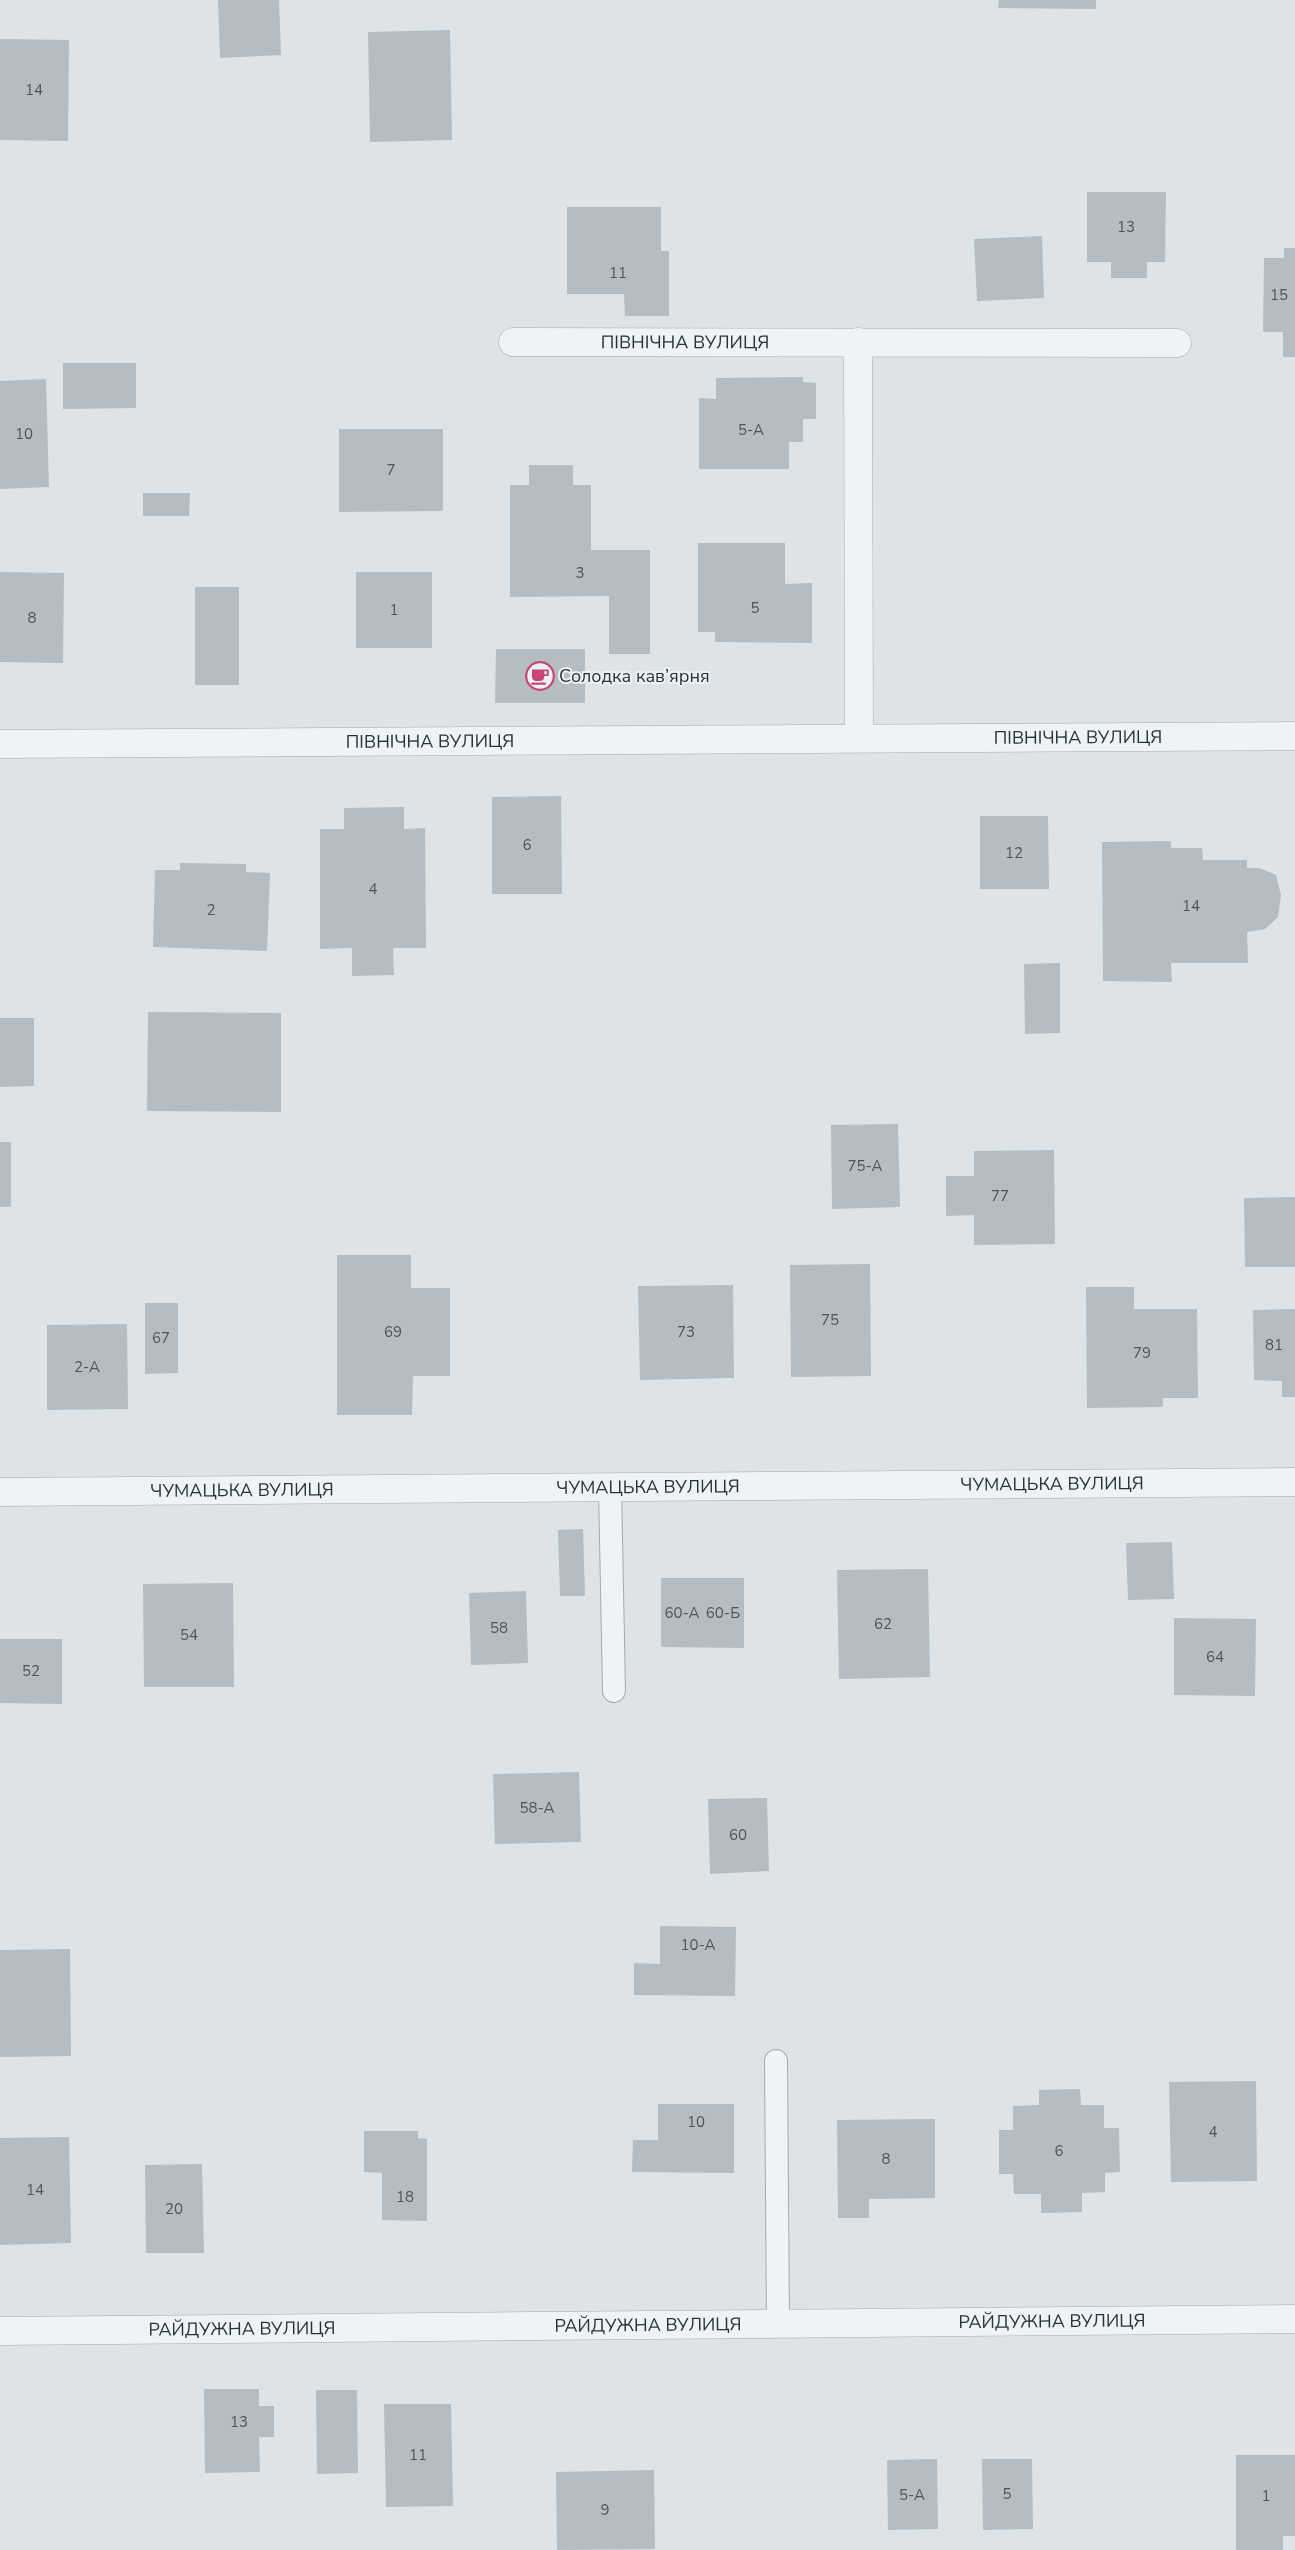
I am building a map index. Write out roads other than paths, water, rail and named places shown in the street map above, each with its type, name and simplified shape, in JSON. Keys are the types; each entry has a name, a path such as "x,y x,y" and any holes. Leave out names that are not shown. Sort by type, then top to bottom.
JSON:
{"street":[{"name":"ПІВНІЧНА ВУЛИЦЯ","path":"514,342 1177,343"},
{"path":"858,342 859,738"},
{"name":"ПІВНІЧНА ВУЛИЦЯ","path":"0,744 1295,736"},
{"name":"ЧУМАЦЬКА ВУЛИЦЯ","path":"0,1492 1295,1482"},
{"name":"РАЙДУЖНА ВУЛИЦЯ","path":"0,2331 1295,2319"}],"lane":[{"path":"610,1487 614,1691"},
{"path":"776,2061 778,2323"}],"place":[{"name":"Солодка кав’ярня","path":"540,676"}]}
